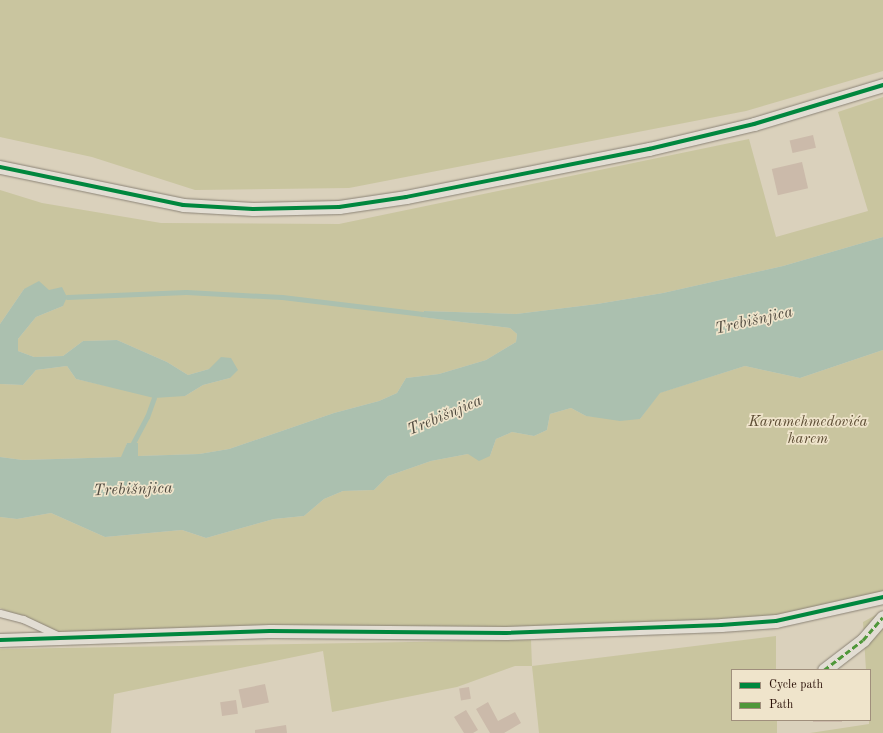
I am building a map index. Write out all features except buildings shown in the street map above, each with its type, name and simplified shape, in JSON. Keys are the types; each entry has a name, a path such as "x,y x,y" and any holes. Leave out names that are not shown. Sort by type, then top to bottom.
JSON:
{"street":[{"path":"0,167 183,205 253,209 339,207 406,197 649,149 754,124 883,85"},
{"path":"0,640 277,631 506,633 721,625 776,621 883,597"},
{"path":"825,669 863,640 883,617"}],"lane":[{"path":"0,613 23,619 64,638"}],"green space":[{"path":"0,0 883,0 883,71 746,111 349,188 195,190 92,157 0,137"},
{"path":"883,97 883,237 783,266 663,293 597,304 516,314 424,311 422,317 510,328 517,334 516,342 486,360 439,374 406,378 397,393 379,401 334,413 229,449 199,454 138,456 127,443 122,457 23,460 0,457 0,384 23,385 36,370 67,366 76,379 111,387 185,396 203,385 230,378 209,369 188,375 167,362 117,340 83,341 63,356 34,357 18,351 18,339 36,317 63,306 49,291 24,289 0,324 0,190 42,203 161,223 339,224 749,139 776,237 868,211 838,112"},
{"name":"Karamehmedovića harem","path":"883,350 883,597 776,621 64,638 0,608 0,517 17,519 51,513 105,537 182,530 206,538 274,519 304,516 324,499 343,491 374,490 388,476 431,461 468,454 490,456 496,439 512,432 534,436 547,430 550,414 571,408 586,416 640,419 659,393 745,366 800,378"},
{"path":"883,611 883,733 810,733 869,724 869,721 871,721 871,669 866,669 863,622"},
{"path":"776,636 776,669 731,669 731,721 777,721 777,733 539,733 532,666"},
{"path":"531,640 532,666 515,666 457,687 332,712 323,651 114,694 111,733 0,733 0,649"}],"water":[{"name":"Trebišnjica","path":"883,237 883,350 800,378 745,366 660,393 640,419 620,421 586,416 571,408 550,414 547,430 534,436 512,432 496,439 490,456 479,461 468,454 431,461 388,476 374,490 343,491 324,499 304,516 274,519 206,538 182,530 105,537 51,513 17,519 0,517 0,457 23,460 121,457 127,443 138,443 138,456 199,454 229,449 334,413 379,401 397,393 406,378 439,374 486,360 516,342 517,334 510,328 421,317 424,311 516,314 597,304 663,293 783,266"},
{"path":"39,281 49,290 62,287 67,297 63,306 36,317 18,339 18,351 34,357 63,356 83,341 117,340 167,362 188,375 209,369 221,357 231,358 238,370 230,378 203,385 185,396 154,398 76,379 67,366 36,370 23,385 0,384 0,324 24,289"}],"waterway":[{"path":"67,297 186,292 282,297 423,314"},
{"path":"133,443 147,417 154,398"}],"marked path":[{"path":"825,669 863,640 883,617"}],"cycle path":[{"path":"0,167 183,205 253,209 339,207 406,197 649,149 754,124 883,85"},
{"path":"0,640 270,631 506,633 721,625 776,621 883,597"}]}
